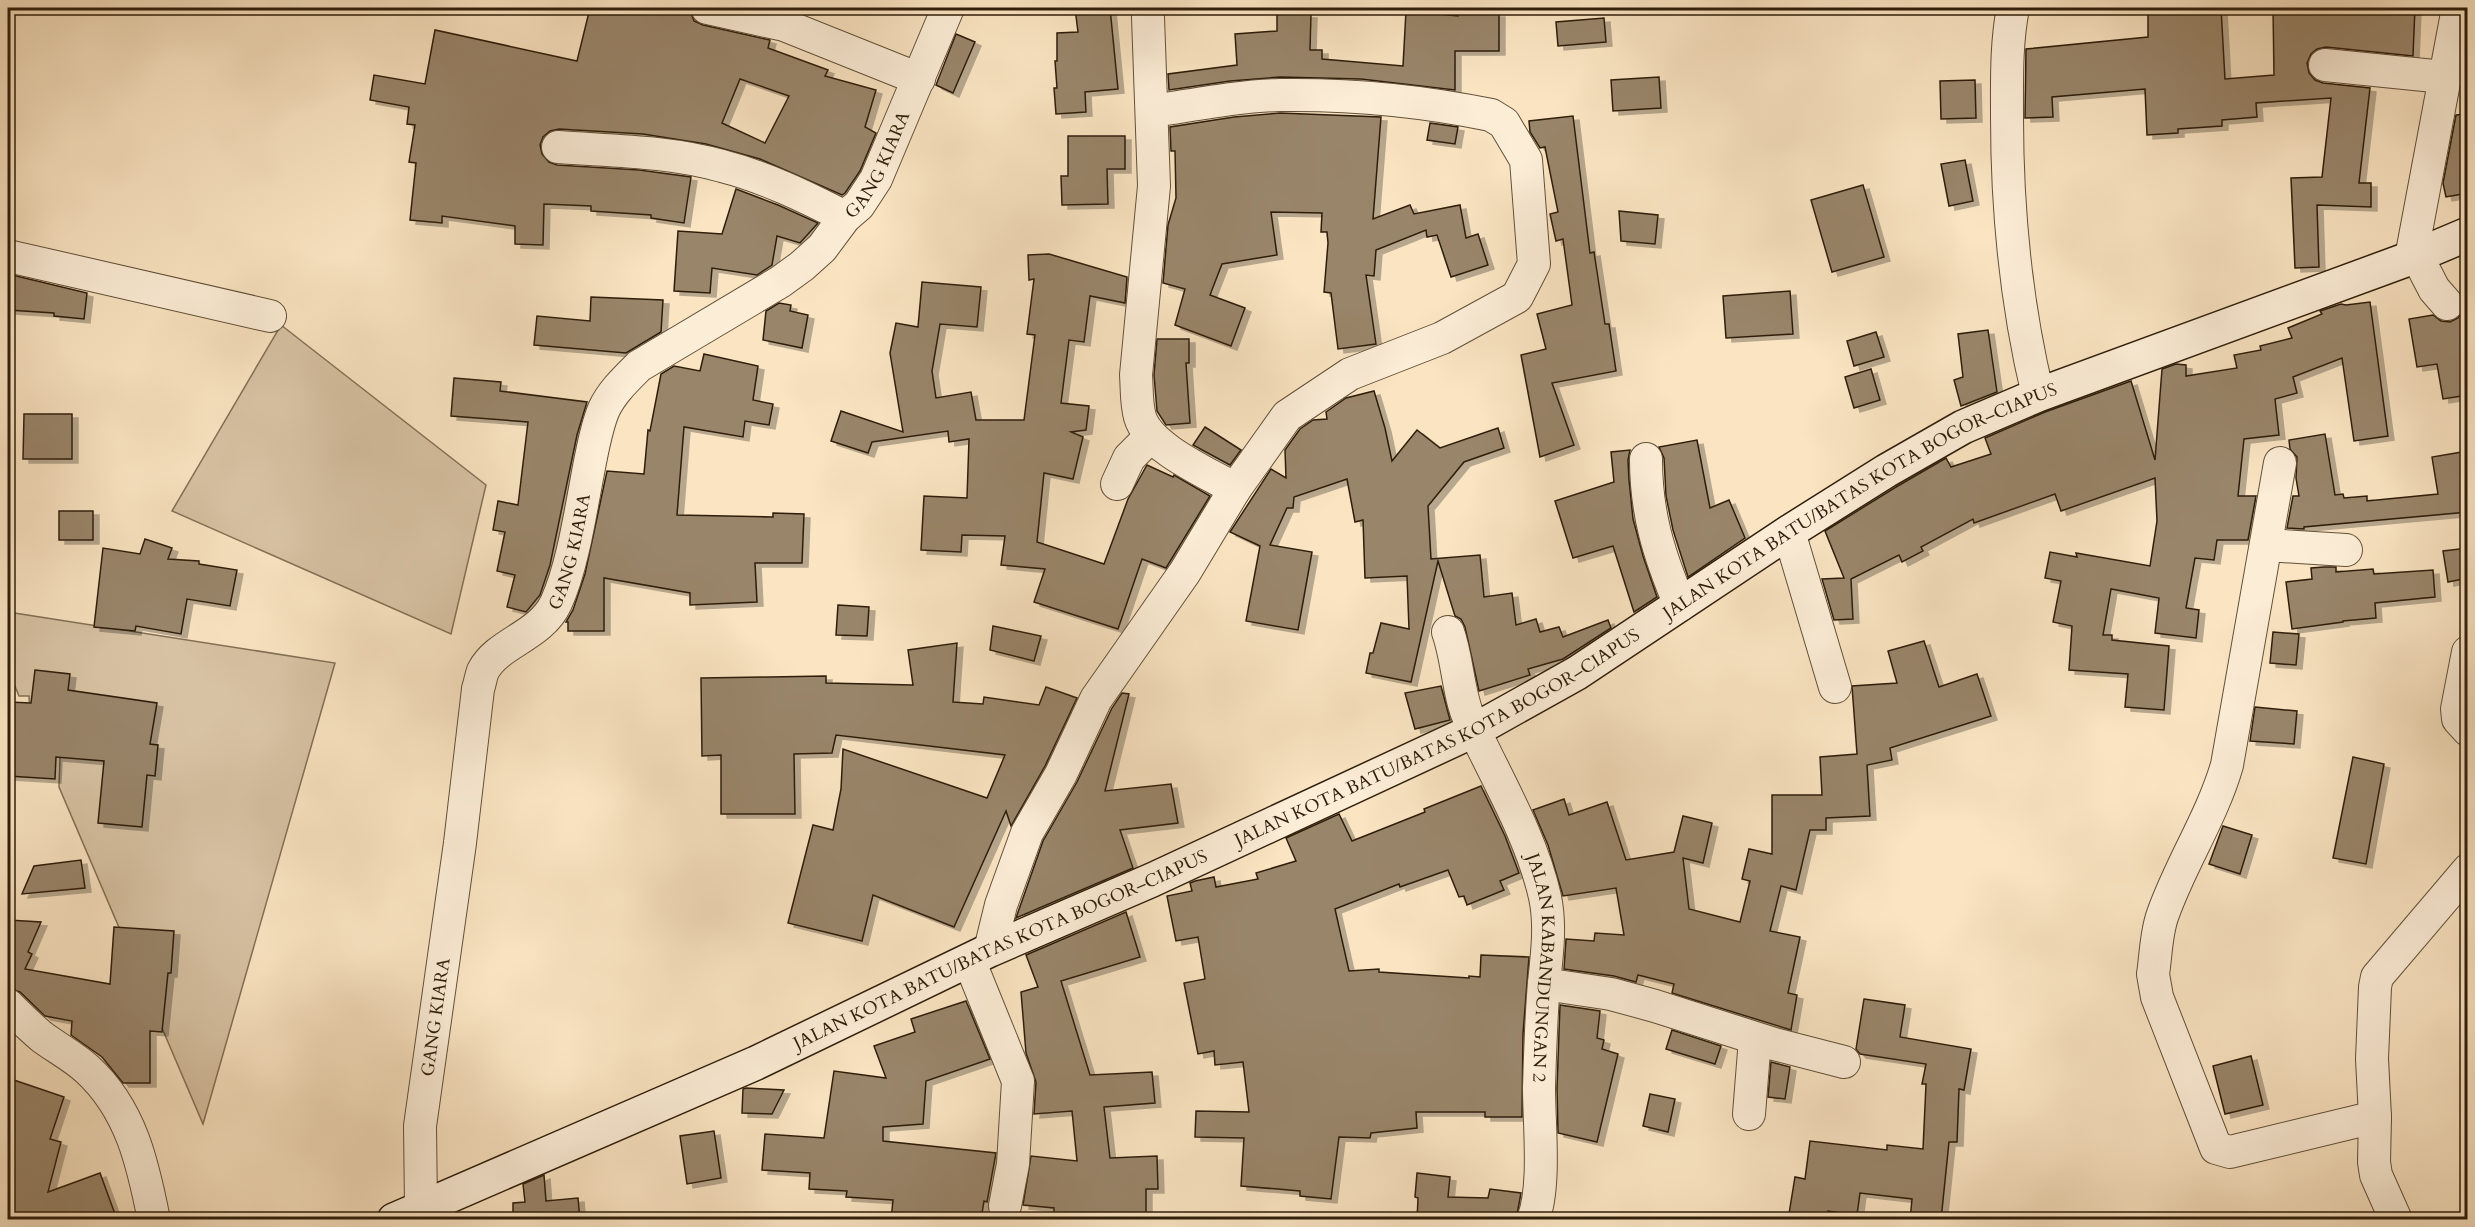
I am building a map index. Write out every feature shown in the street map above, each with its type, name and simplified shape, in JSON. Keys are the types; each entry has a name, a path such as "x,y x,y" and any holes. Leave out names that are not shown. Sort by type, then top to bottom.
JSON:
{"main road":[{"name":"JALAN KOTA BATU/BATAS KOTA BOGOR–CIAPUS","path":"407,1214 756,1063 979,955 1152,880 1475,730 1577,673 1789,532 1886,471 1963,427 2038,395 2414,257 2468,234"}],"street":[{"path":"707,8 784,25 920,79"},
{"name":"GANG KIARA","path":"407,1214 460,843 478,689 483,671 510,645 533,632 547,618 555,604 565,579 604,409 620,385 639,366 780,282 822,248 845,217 859,205 876,179 948,8"},
{"path":"2013,8 2007,41 2007,165 2013,266 2028,354 2038,395"},
{"path":"2447,304 2434,289 2414,257 2458,8"},
{"path":"1148,17 1154,186 1136,375 1140,418 1151,436 1174,453 1235,489"},
{"path":"2325,65 2444,77"},
{"path":"1005,1206 1013,1164 1018,1081 979,955 1001,905 1027,833 1061,774 1096,699 1185,572 1235,489 1287,416 1350,374 1442,338 1517,297 1534,264 1526,160 1504,123 1491,115 1381,100 1278,95 1152,111"},
{"path":"558,147 671,155 723,166 798,194 845,217"},
{"path":"8,256 270,316"},
{"path":"1117,484 1129,458 1151,436"},
{"path":"1646,459 1646,490 1650,520 1666,572 1680,605"},
{"path":"2280,463 2228,765 2219,792 2177,878 2162,917 2153,983 2216,1148 2230,1152 2375,1117"},
{"path":"1789,532 1835,687"},
{"path":"2266,545 2346,550"},
{"name":"JALAN KABANDUNGAN 2","path":"1448,632 1455,652 1469,718 1529,848 1545,897 1550,940 1544,984 1539,1084 1540,1169 1537,1210 1533,1220"},
{"path":"2468,652 2457,709 2458,719 2468,729"},
{"path":"2396,1220 2376,1175 2374,1162 2375,1117 2372,1059 2373,999 2377,977 2468,870"},
{"path":"1544,984 1611,994 1755,1039 1844,1062"},
{"path":"8,1005 42,1036 86,1068 111,1097 140,1152 154,1220"},
{"path":"1749,1114 1755,1039"}],"shaded area":[{"path":"281,325 486,485 451,634 172,511"},
{"path":"8,612 335,663 203,1124 59,787 61,729 30,721 29,696 19,696 8,669"}],"building":[{"path":"590,8 689,8 694,21 703,25 770,40 768,48 828,70 825,76 876,90 865,127 876,133 860,171 842,195 760,159 706,144 643,134 559,129 550,131 543,137 540,145 542,154 549,162 557,165 639,170 691,177 684,223 651,218 651,215 591,211 591,206 544,204 543,245 515,244 515,226 442,216 442,223 410,220 416,163 409,162 415,125 407,124 409,107 370,100 374,75 425,84 435,30 577,61","holes":["740,79 789,96 765,143 722,123"]},
{"path":"1075,8 1110,8 1118,89 1085,92 1086,112 1056,114 1054,88 1057,88 1055,61 1057,61 1057,33 1078,32"},
{"path":"2148,8 2221,8 2225,79 2274,75 2273,8 2415,8 2413,56 2326,47 2317,49 2311,54 2307,63 2309,73 2315,80 2323,83 2370,88 2359,183 2371,183 2371,207 2317,205 2319,267 2295,268 2291,178 2322,177 2331,98 2256,103 2257,117 2222,120 2222,126 2178,129 2178,133 2147,135 2145,89 2052,97 2053,117 2025,118 2026,49 2148,37"},
{"path":"1406,11 1458,16 1458,13 1499,13 1499,51 1455,51 1455,90 1361,79 1280,77 1230,81 1169,90 1168,74 1237,65 1235,34 1277,31 1277,14 1311,14 1310,50 1322,50 1322,59 1403,66"},
{"path":"1604,18 1606,42 1558,46 1556,22"},
{"path":"956,34 975,42 953,93 936,85"},
{"path":"1659,77 1661,108 1613,111 1611,80"},
{"path":"1975,80 1976,118 1941,119 1940,81"},
{"path":"1280,113 1381,117 1373,219 1410,205 1414,214 1460,205 1466,238 1478,234 1488,265 1451,277 1437,235 1427,237 1426,230 1376,250 1374,276 1366,275 1376,344 1338,349 1331,293 1324,292 1328,243 1327,232 1321,232 1322,213 1271,212 1277,255 1222,264 1210,295 1245,308 1231,346 1175,325 1185,289 1163,283 1168,225 1176,198 1175,151 1171,151 1170,127 1234,117"},
{"path":"2468,114 2468,193 2446,197 2443,183 2456,115"},
{"path":"1573,116 1590,253 1594,252 1605,324 1609,324 1616,371 1552,383 1574,445 1540,457 1521,355 1546,349 1537,314 1572,305 1563,239 1556,241 1550,214 1558,212 1545,147 1540,148 1530,132 1529,121"},
{"path":"1430,123 1458,127 1455,144 1427,140"},
{"path":"1068,136 1125,136 1125,169 1107,169 1108,204 1062,205 1061,176 1068,176"},
{"path":"1965,160 1973,201 1949,206 1941,164"},
{"path":"1863,185 1884,257 1832,272 1811,200"},
{"path":"736,189 818,223 800,243 777,236 772,265 757,275 712,268 710,293 674,291 678,231 722,234"},
{"path":"1619,211 1658,215 1655,244 1621,241"},
{"path":"1049,254 1127,277 1125,303 1090,296 1084,342 1069,340 1061,403 1089,406 1086,430 1071,432 1083,437 1073,479 1044,473 1037,542 1104,564 1128,499 1147,465 1173,477 1174,475 1210,496 1166,568 1142,559 1118,629 1034,602 1045,569 1001,565 1005,536 962,535 961,552 921,550 924,496 967,498 969,439 949,442 948,431 872,442 868,453 831,441 841,411 903,432 890,353 896,323 918,327 922,282 981,287 977,327 940,324 932,371 936,398 971,392 976,420 1024,420 1035,335 1027,334 1034,279 1029,280 1028,255"},
{"path":"8,274 87,293 84,319 54,316 54,313 8,310"},
{"path":"1790,291 1793,334 1726,338 1723,296"},
{"path":"591,297 663,300 661,332 626,353 534,345 537,316 590,321"},
{"path":"2370,302 2388,436 2354,441 2342,358 2293,377 2297,393 2275,399 2279,435 2244,439 2238,496 2256,496 2248,540 2217,540 2214,560 2195,558 2186,608 2199,610 2196,638 2155,633 2159,598 2111,589 2103,635 2112,635 2112,640 2169,646 2164,710 2125,707 2128,674 2069,670 2072,626 2053,622 2061,581 2045,578 2050,552 2077,557 2076,553 2150,566 2157,521 2155,478 2061,511 2055,494 1974,523 1973,519 1921,547 1923,551 1902,562 1899,555 1851,579 1853,619 1834,620 1822,579 1844,578 1825,531 1896,487 1946,458 1951,467 1991,454 1985,438 2045,412 2131,381 2155,460 2162,369 2176,364 2186,365 2186,376 2237,368 2234,355 2261,350 2260,346 2292,338 2288,328 2322,314 2320,311 2341,304"},
{"path":"779,303 791,305 790,311 808,315 802,348 763,340 766,311"},
{"path":"2462,313 2468,344 2468,395 2443,399 2437,364 2417,367 2409,319 2433,315 2441,321 2450,322"},
{"path":"1988,330 1997,392 1961,406 1954,380 1963,377 1958,334"},
{"path":"1876,332 1884,357 1854,366 1847,341"},
{"path":"1157,339 1189,339 1189,363 1186,363 1190,423 1166,425 1157,411 1154,375"},
{"path":"704,354 758,366 753,400 773,404 769,425 745,421 743,437 684,427 677,515 773,517 773,513 804,514 802,563 755,563 757,602 690,605 690,593 604,578 604,631 568,631 568,622 566,622 573,610 585,574 607,471 644,474 648,430 650,431 661,374 674,366 700,371"},
{"path":"1871,369 1880,400 1854,408 1845,377"},
{"path":"454,378 501,382 500,391 587,402 577,435 550,565 540,595 526,612 507,607 515,575 497,571 505,532 493,530 498,501 518,505 528,422 451,416"},
{"path":"1374,391 1392,461 1417,430 1440,448 1498,428 1504,448 1464,462 1428,506 1431,559 1480,555 1484,597 1512,593 1516,625 1536,619 1540,632 1559,627 1563,637 1608,620 1611,628 1563,659 1528,669 1530,675 1479,691 1465,627 1461,619 1455,616 1438,561 1411,682 1366,673 1370,653 1373,653 1381,623 1409,629 1407,576 1365,578 1363,520 1355,522 1347,479 1294,497 1293,508 1287,508 1270,545 1312,552 1298,630 1246,621 1260,546 1230,532 1271,469 1286,478 1285,450 1300,429 1313,420 1327,419 1326,412 1346,398"},
{"path":"24,414 72,414 72,459 23,459"},
{"path":"1205,427 1241,450 1230,465 1193,445"},
{"path":"2325,434 2335,495 2343,494 2344,498 2367,496 2367,501 2438,494 2432,457 2468,451 2468,512 2304,527 2304,529 2287,528 2293,496 2299,496 2296,478 2297,457 2290,449 2289,440"},
{"path":"1697,440 1710,508 1729,500 1745,538 1688,577 1673,530 1666,496 1664,458 1659,447"},
{"path":"1630,450 1628,460 1633,519 1657,597 1634,612 1613,546 1573,558 1555,501 1614,482 1611,452"},
{"path":"59,511 93,511 93,540 59,540"},
{"path":"145,539 172,548 168,559 199,561 199,564 237,570 230,606 187,599 181,634 136,626 135,631 94,627 103,548 140,554"},
{"path":"2468,548 2468,578 2448,582 2443,551"},
{"path":"2336,567 2336,572 2373,569 2374,574 2433,570 2435,597 2375,603 2376,618 2292,629 2286,582 2312,579 2311,568"},
{"path":"838,605 869,607 867,636 836,635"},
{"path":"993,626 1041,636 1034,661 990,650"},
{"path":"2273,632 2299,634 2296,665 2270,663"},
{"path":"1924,641 1939,687 1977,674 1991,716 1890,748 1892,760 1867,765 1870,816 1826,818 1826,830 1810,830 1796,890 1781,886 1770,931 1800,937 1788,993 1797,995 1791,1030 1672,993 1674,984 1638,975 1636,982 1614,976 1564,969 1566,939 1594,941 1595,933 1624,935 1616,888 1563,896 1548,845 1533,810 1564,799 1569,815 1607,802 1626,860 1674,852 1683,816 1712,823 1703,863 1683,858 1689,909 1740,922 1750,881 1742,879 1749,849 1772,854 1772,795 1822,795 1820,757 1857,754 1852,686 1897,683 1888,651"},
{"path":"957,643 953,702 983,704 984,697 1039,705 1046,687 1077,698 1045,766 1011,826 1006,811 954,927 873,895 862,941 788,923 813,825 833,830 841,789 843,749 987,798 1005,755 836,735 832,753 794,754 795,814 721,814 721,755 702,756 701,678 826,676 826,683 913,685 908,650"},
{"path":"35,670 70,674 68,690 157,703 150,744 158,745 155,776 147,775 142,827 98,823 104,761 56,757 55,779 8,776 8,702 31,703"},
{"path":"1441,686 1450,720 1415,729 1405,693"},
{"path":"1122,693 1129,694 1105,791 1171,784 1178,823 1120,830 1133,868 1016,918 1043,841 1077,782 1112,708"},
{"path":"2255,707 2297,711 2294,744 2250,741"},
{"path":"2353,757 2384,764 2366,864 2333,858"},
{"path":"1481,786 1505,836 1519,873 1500,881 1504,890 1467,905 1464,896 1459,897 1448,870 1400,887 1399,884 1335,909 1349,971 1379,969 1379,972 1469,978 1469,976 1480,977 1481,955 1529,957 1523,1034 1522,1117 1485,1117 1485,1112 1416,1112 1417,1128 1371,1133 1370,1138 1339,1137 1331,1199 1300,1196 1300,1191 1241,1186 1244,1138 1195,1137 1196,1111 1249,1112 1243,1062 1215,1065 1214,1051 1198,1054 1184,983 1205,979 1198,937 1176,941 1167,896 1192,891 1190,883 1214,877 1216,887 1258,879 1256,873 1296,861 1286,838 1339,814 1352,841 1425,812 1424,809"},
{"path":"2223,826 2252,835 2240,874 2209,864"},
{"path":"81,860 85,888 22,894 34,866"},
{"path":"1126,912 1140,957 1061,981 1090,1075 1152,1072 1155,1103 1104,1107 1110,1158 1157,1156 1158,1189 1146,1189 1146,1220 1054,1220 1054,1208 1023,1205 1031,1156 1077,1161 1072,1111 1034,1114 1036,1082 1026,1053 1021,992 1038,987 1026,955"},
{"path":"8,920 41,922 28,952 32,954 25,969 110,984 114,927 174,931 171,973 168,973 162,1032 150,1031 150,1083 123,1083 102,1057 71,1035 72,1021 45,1016 20,992 8,988"},
{"path":"1864,999 1905,1005 1900,1037 1971,1049 1964,1090 1959,1089 1957,1142 1949,1142 1941,1220 1910,1220 1912,1199 1860,1193 1857,1215 1828,1211 1827,1220 1788,1220 1795,1177 1805,1179 1810,1141 1887,1150 1887,1145 1923,1149 1926,1084 1922,1084 1926,1064 1860,1054 1856,1049"},
{"path":"966,1001 990,1059 926,1081 923,1124 883,1127 883,1141 996,1153 987,1202 984,1201 981,1220 891,1220 893,1200 846,1197 847,1191 809,1189 810,1173 762,1170 765,1134 824,1138 834,1071 886,1078 874,1046 915,1032 911,1019"},
{"path":"1560,1005 1600,1011 1597,1038 1604,1040 1602,1049 1618,1054 1597,1142 1558,1133"},
{"path":"1672,1030 1721,1046 1715,1064 1666,1049"},
{"path":"2251,1056 2263,1105 2225,1114 2213,1066"},
{"path":"1771,1062 1790,1067 1785,1099 1768,1097"},
{"path":"8,1078 64,1097 50,1139 61,1142 48,1192 100,1173 115,1214 100,1220 8,1220"},
{"path":"743,1089 784,1090 772,1114 742,1113"},
{"path":"1650,1094 1675,1099 1668,1132 1643,1126"},
{"path":"714,1131 721,1178 687,1184 680,1136"},
{"path":"1417,1173 1450,1177 1448,1197 1488,1198 1490,1189 1521,1193 1516,1220 1417,1220 1418,1198 1415,1197"},
{"path":"544,1175 546,1201 578,1198 580,1220 513,1220 513,1203 525,1202 523,1184"}]}
